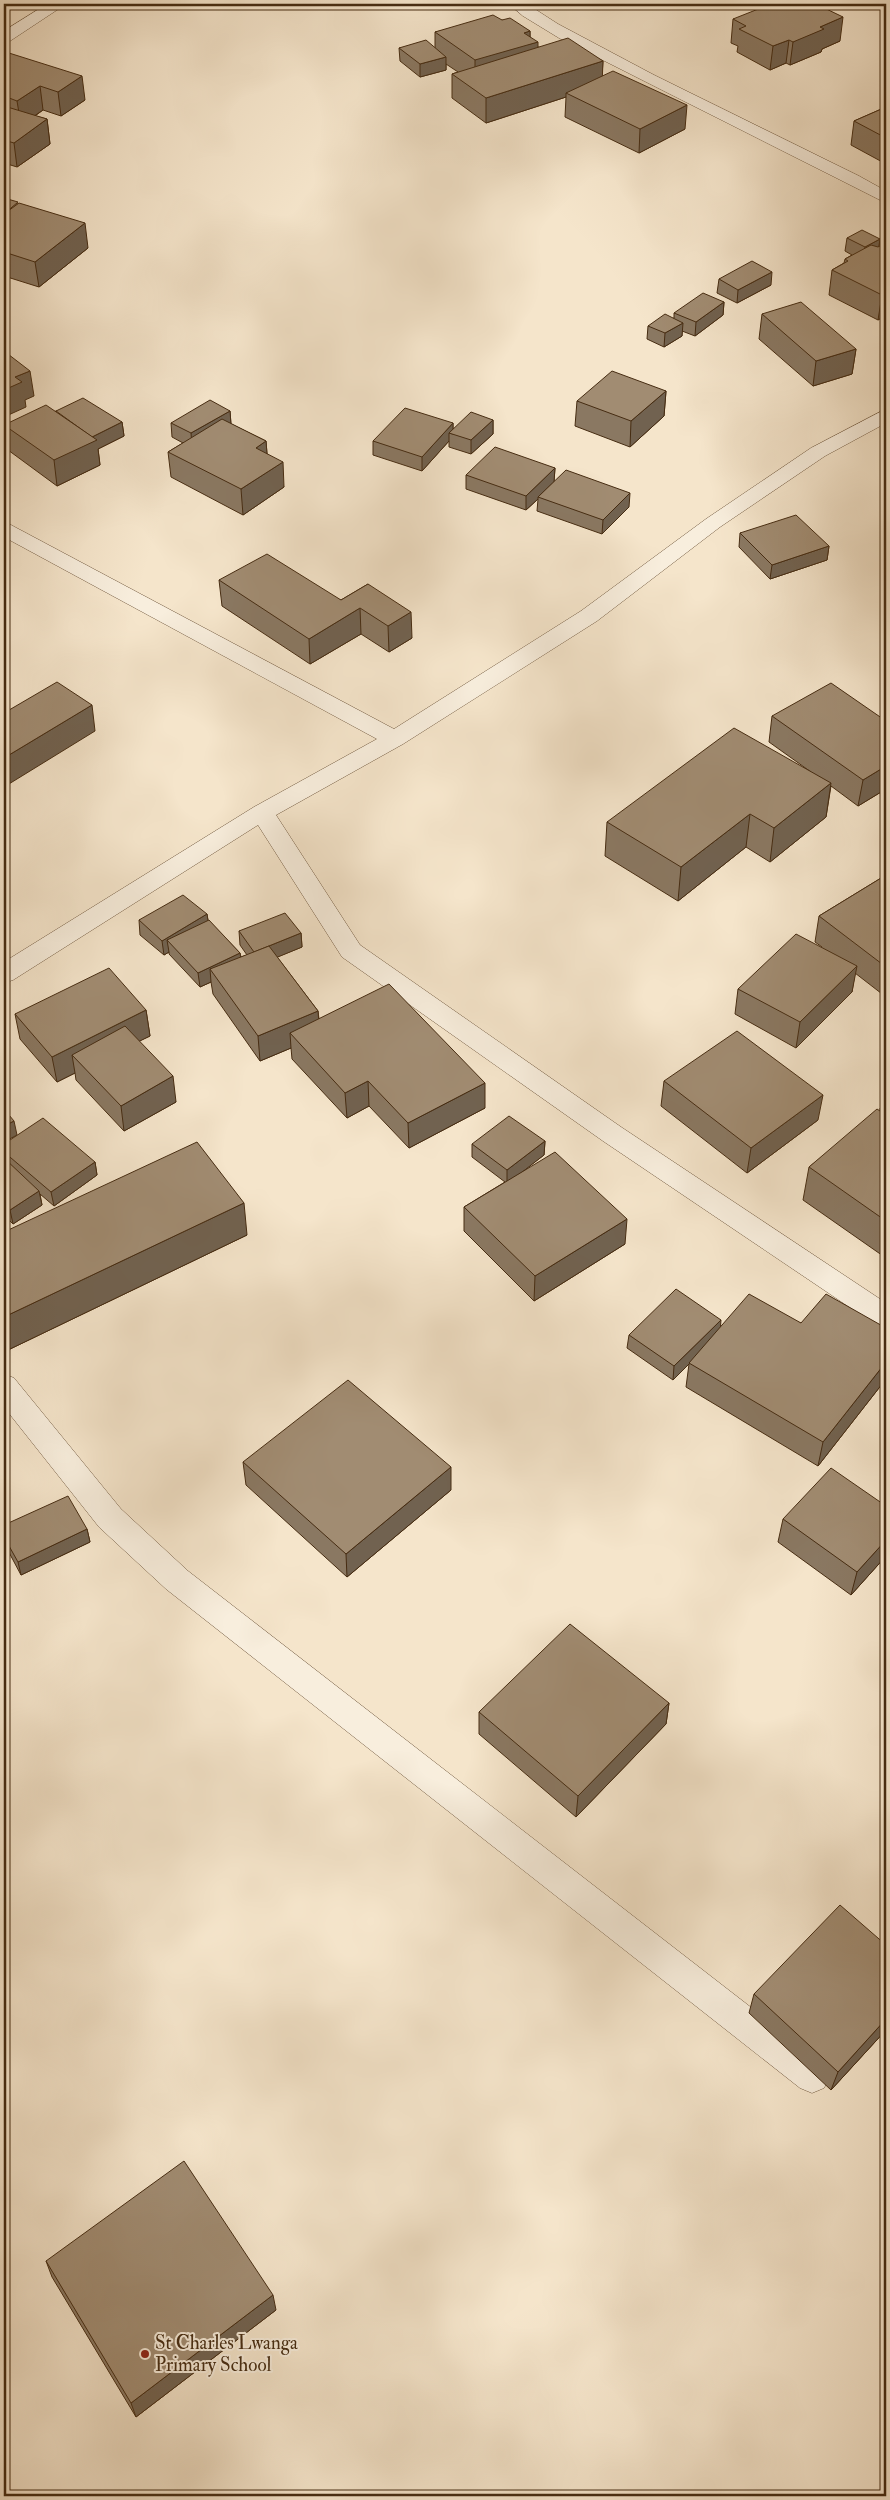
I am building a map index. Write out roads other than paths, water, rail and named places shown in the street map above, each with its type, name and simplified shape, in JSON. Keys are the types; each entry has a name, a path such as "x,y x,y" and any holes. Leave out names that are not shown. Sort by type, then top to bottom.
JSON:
{"street":[{"path":"4,38 58,4"},
{"path":"516,4 538,20 664,88 830,167 886,198"},
{"path":"4,974 262,812 395,739 588,616 713,523 818,452 886,415"},
{"path":"5,531 395,739"},
{"path":"262,812 351,951 612,1134 886,1317"},
{"path":"4,1386 110,1518 177,1580 812,2076"}],"place":[{"name":"St Charles Lwanga Primary School","path":"145,2354"}]}
